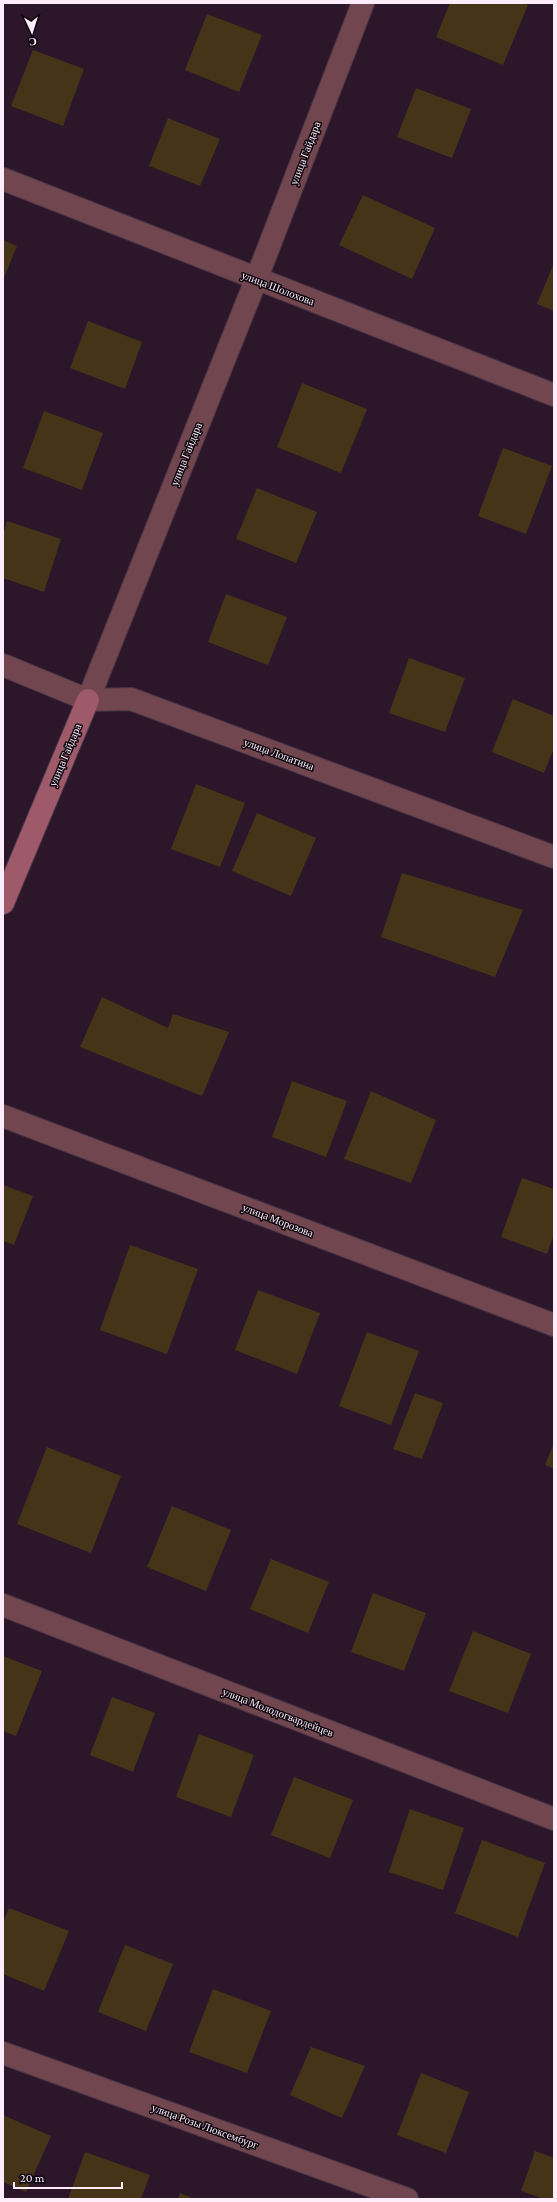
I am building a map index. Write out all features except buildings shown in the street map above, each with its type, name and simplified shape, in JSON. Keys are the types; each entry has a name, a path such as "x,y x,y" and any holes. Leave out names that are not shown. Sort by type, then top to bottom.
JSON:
{"street":[{"name":"улица Гайдара","path":"3,903 88,700 256,280 363,3"},
{"name":"улица Шолохова","path":"3,179 256,280 554,395"},
{"name":"улица Лопатина","path":"3,665 88,700 130,699 554,857"},
{"name":"улица Морозова","path":"3,1116 554,1324"},
{"name":"улица Молодогвардейцев","path":"3,1605 554,1819"},
{"name":"улица Розы Люксембург","path":"3,2053 407,2199"}]}
